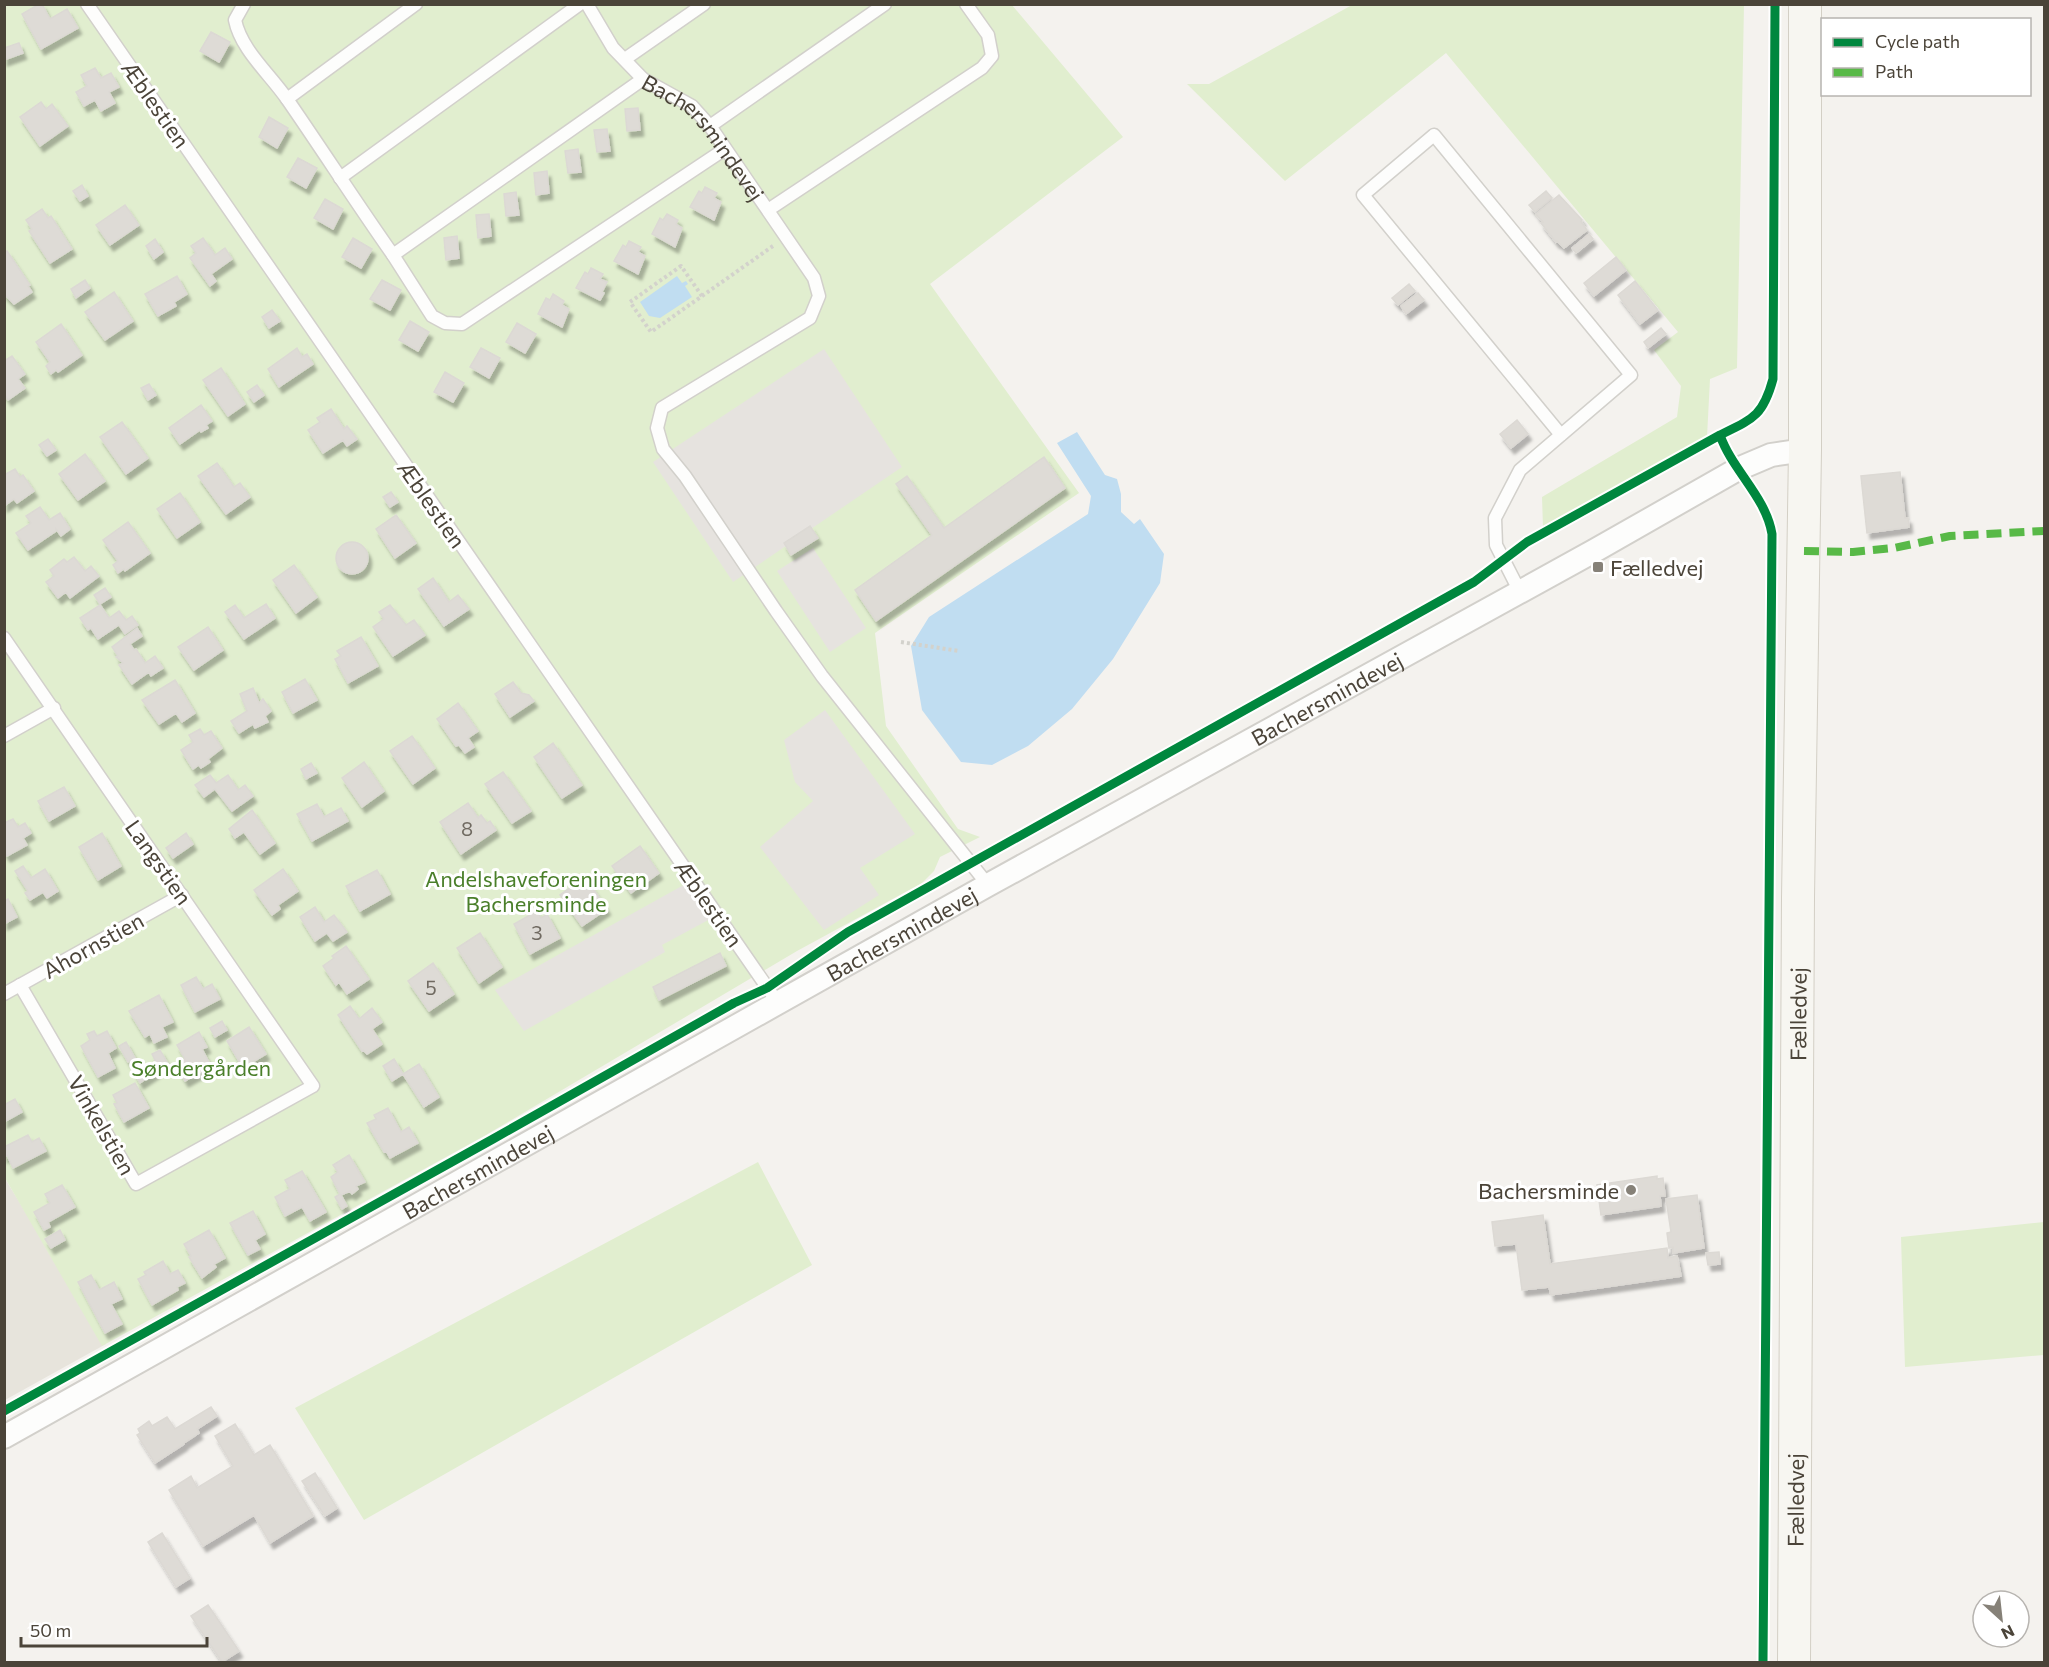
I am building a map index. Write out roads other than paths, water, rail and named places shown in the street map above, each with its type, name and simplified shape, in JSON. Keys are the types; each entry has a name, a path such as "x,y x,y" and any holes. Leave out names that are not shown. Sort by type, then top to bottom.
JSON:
{"street":[{"name":"Fælledvej","path":"1794,1662 1798,909 1805,450 1805,4"},
{"name":"Bachersmindevej","path":"4,1437 988,885 1753,462 1771,454 1805,450"}],"lane":[{"name":"Æblestien","path":"87,4 778,1003"},
{"path":"244,4 235,20 237,31 243,41 287,99 432,315 445,323 462,324 725,149"},
{"path":"287,99 416,4"},
{"path":"340,178 580,4"},
{"name":"Bachersmindevej","path":"587,4 613,48 643,79 692,106 710,126 814,278 819,296 810,318 662,408 657,428 663,449 685,476 816,667 988,885"},
{"path":"625,59 704,4"},
{"path":"710,126 885,4"},
{"path":"768,210 982,68 992,56 988,35 966,4"},
{"path":"393,255 643,79"},
{"path":"1520,592 1496,545 1495,518 1520,470 1561,435 1631,375 1434,135 1363,195 1561,435"},
{"name":"Langstien","path":"4,638 313,1086"},
{"path":"4,736 54,708"},
{"name":"Ahornstien","path":"4,994 182,896"},
{"name":"Vinkelstien","path":"20,985 136,1184 313,1086"}],"water":[{"path":"677,276 682,283 686,281 688,284 685,286 692,297 660,318 649,316 640,302"},
{"path":"1077,432 1105,475 1117,479 1121,494 1121,512 1134,524 1140,519 1164,554 1160,583 1113,659 1072,709 1028,746 992,765 961,762 922,710 911,646 929,617 1088,514 1091,496 1057,443"}],"place":[{"name":"Fælledvej","path":"1598,567"},
{"name":"Bachersminde","path":"1631,1190"}],"park label":[{"name":"Andelshaveforeningen Bachersminde","path":"536,890"},
{"name":"Søndergården","path":"201,1067"}]}
